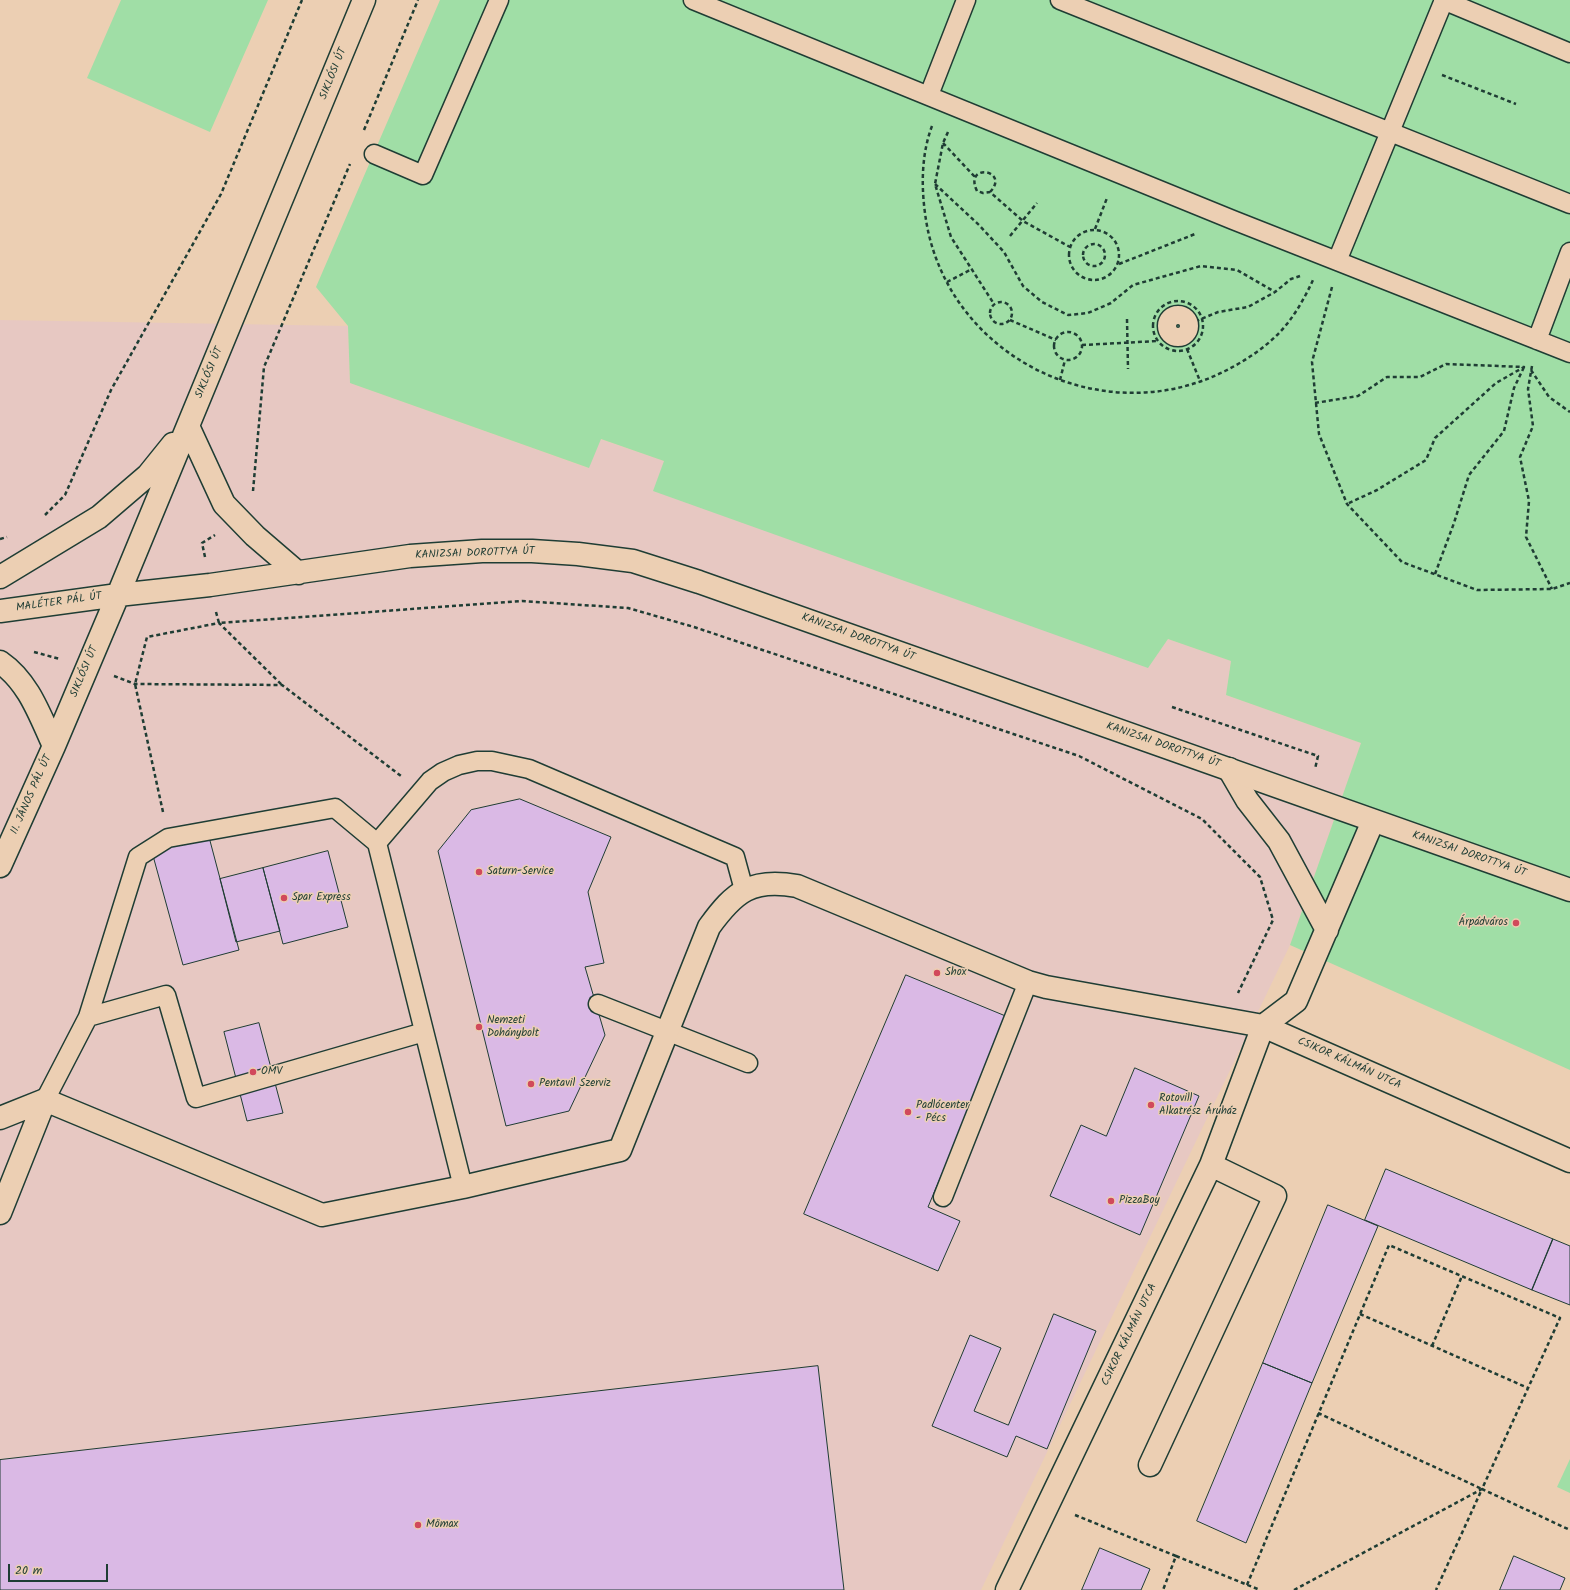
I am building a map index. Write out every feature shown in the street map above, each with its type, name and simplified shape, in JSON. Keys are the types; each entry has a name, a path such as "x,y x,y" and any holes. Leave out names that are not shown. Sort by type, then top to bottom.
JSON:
{"street":[{"name":"SIKLÓSI ÚT","path":"54,746 364,0"},
{"path":"0,577 99,517 148,475 188,426 224,504 240,521 298,573"},
{"name":"KANIZSAI DOROTTYA ÚT","path":"118,595 210,585 410,556 532,551 578,554 633,561 706,584 1570,890"},
{"name":"MALÉTER PÁL ÚT","path":"0,611 118,595"},
{"path":"0,662 10,670 27,689 54,746"},
{"name":"II. JÁNOS PÁL ÚT","path":"0,866 54,746"},
{"path":"1229,769 1247,800 1279,840 1327,930"},
{"path":"0,1118 45,1100 322,1215 462,1187 620,1150 709,927 723,908 744,890 758,885 777,882 798,886 1028,982 1046,987 1226,1018 1263,1026 1296,1001 1373,821"},
{"name":"CSIKOR KÁLMÁN UTCA","path":"1007,1590 1211,1165 1263,1026 1570,1161"},
{"path":"0,1212 45,1100"},
{"path":"1150,1465 1275,1196 1211,1165"}],"lane":[{"path":"374,154 423,175 499,0"},
{"path":"693,0 1118,171 1330,262 1570,353"},
{"path":"936,97 966,0"},
{"path":"1060,0 1570,204"},
{"path":"1330,262 1390,132 1444,0 1570,53"},
{"path":"1537,340 1570,252"},
{"path":"377,843 420,791 430,781 443,772 459,765 477,761 509,764 529,769 735,858 744,890"},
{"path":"45,1100 88,1018 138,857 168,838 335,808 377,843 462,1187"},
{"path":"943,1197 1028,982"},
{"path":"88,1018 166,995 196,1098 424,1032"},
{"path":"598,1004 748,1063"}],"path":[{"path":"42,517 65,495 111,390 220,194 302,0"},
{"path":"363,132 418,0"},
{"path":"1417,65 1516,104"},
{"path":"936,97 923,169 923,202 928,234 939,265 953,294 973,321 996,344 1023,363 1060,380 1083,388 1116,393 1149,393 1181,388 1212,378 1241,363 1268,343 1290,320 1330,262"},
{"path":"960,108 943,143 935,184 951,237 994,304"},
{"path":"943,143 975,177"},
{"path":"350,162 264,367 251,507 240,521 202,543 219,623 282,685 420,791"},
{"path":"986,171 992,174 996,180 995,187 990,192 984,193 977,191 974,184 975,177 980,172 986,171"},
{"path":"1095,229 1118,171"},
{"path":"935,184 980,225 1004,252 1023,286 1042,302 1068,315 1088,313 1111,302 1133,285 1201,266 1237,270 1275,292"},
{"path":"990,192 1023,221 1070,247"},
{"path":"1010,236 1037,204"},
{"path":"1119,264 1119,248 1110,235 1095,229 1080,234 1070,247 1070,261 1078,275 1093,280 1108,276 1119,264 1233,220"},
{"path":"1095,244 1102,247 1105,253 1104,260 1099,265 1092,266 1086,263 1083,257 1084,250 1088,245 1095,244"},
{"path":"1196,322 1218,312 1248,307 1275,292 1291,279 1330,262"},
{"path":"1330,262 1312,362 1318,434 1347,504 1402,562 1477,590 1552,589 1570,583"},
{"path":"947,282 972,269"},
{"path":"1179,301 1194,306 1196,322 1202,335 1193,347 1187,349 1177,351 1163,346 1154,333 1154,318 1164,305 1179,301"},
{"path":"1001,302 1008,304 1012,311 1010,320 1000,325 994,322 990,317 990,309 994,304 1001,302"},
{"path":"1127,319 1128,369"},
{"path":"1010,320 1056,340"},
{"path":"1066,332 1075,334 1081,340 1082,345 1082,349 1078,357 1070,361 1061,359 1055,352 1054,343 1058,336 1066,332"},
{"path":"1435,574 1454,523 1469,474 1504,431 1514,388 1537,340"},
{"path":"1537,340 1528,389 1533,426 1520,457 1529,501 1526,537 1552,589"},
{"path":"1082,345 1159,341"},
{"path":"1187,349 1200,381"},
{"path":"1060,380 1065,360"},
{"path":"1315,403 1358,396 1387,377 1420,378 1446,364 1524,367"},
{"path":"1347,504 1377,490 1426,460 1435,438 1496,383 1524,367"},
{"path":"1531,370 1549,397 1570,412"},
{"path":"0,539 10,536"},
{"path":"168,838 135,684 147,637 219,623 522,600 628,608 694,627 1079,756 1202,819 1260,878 1273,920 1226,1018"},
{"path":"135,684 282,685"},
{"path":"1247,1585 1389,1245 1560,1318 1436,1590"},
{"path":"1432,1346 1462,1276"},
{"path":"1360,1314 1528,1388"},
{"path":"1318,1413 1570,1530"},
{"path":"1294,1590 1482,1489"},
{"path":"1048,1504 1260,1590"},
{"path":"1163,1590 1176,1556"}],"shaded area":[{"path":"0,320 348,326 350,383 588,468 600,439 664,461 654,491 1148,667 1168,639 1231,661 1226,695 1361,743 1290,945 981,1590 0,1590"}],"green space":[{"path":"121,0 268,0 210,132 87,78"},
{"path":"440,0 1570,0 1570,1070 1290,945 1361,743 1226,695 1231,661 1168,639 1148,668 653,491 664,461 601,439 589,468 350,383 348,326 316,287"},
{"path":"1570,1459 1570,1493 1557,1487"}],"building":[{"path":"520,799 611,837 588,892 604,963 585,967 605,1035 569,1111 506,1126 438,851 471,810"},
{"path":"209,837 239,950 183,965 152,852"},
{"path":"328,851 348,927 283,944 263,868"},
{"path":"263,868 280,931 236,942 220,879"},
{"name":"Padlócenter - Pécs","path":"906,975 1008,1017 928,1207 960,1221 938,1271 804,1214"},
{"name":"OMV","path":"259,1023 283,1113 247,1121 224,1032"},
{"path":"1135,1068 1199,1096 1140,1235 1050,1196 1081,1125 1106,1136"},
{"path":"1386,1169 1553,1239 1532,1290 1365,1220"},
{"path":"1328,1205 1378,1226 1312,1383 1263,1363"},
{"path":"1553,1239 1570,1246 1570,1305 1532,1290"},
{"path":"1054,1314 1096,1331 1047,1449 1016,1436 1007,1457 932,1426 970,1335 1001,1348 974,1411 1008,1425"},
{"path":"1263,1363 1312,1383 1246,1543 1197,1521"},
{"name":"Mömax","path":"818,1366 844,1590 0,1590 0,1460"},
{"path":"1100,1548 1150,1569 1141,1590 1082,1590"},
{"path":"1514,1556 1565,1578 1560,1590 1500,1590"}],"place":[{"name":"Saturn-Service","path":"479,872"},
{"name":"Spar Express","path":"284,898"},
{"name":"Árpádváros","path":"1516,923"},
{"name":"Shox","path":"937,973"},
{"name":"Nemzeti Dohánybolt","path":"479,1027"},
{"name":"OMV","path":"253,1072"},
{"name":"Pentavil Szerviz","path":"531,1084"},
{"name":"Rotovill Alkatrész Áruház","path":"1151,1105"},
{"name":"Padlócenter - Pécs","path":"908,1112"},
{"name":"PizzaBoy","path":"1111,1201"},
{"name":"Mömax","path":"418,1525"}]}
